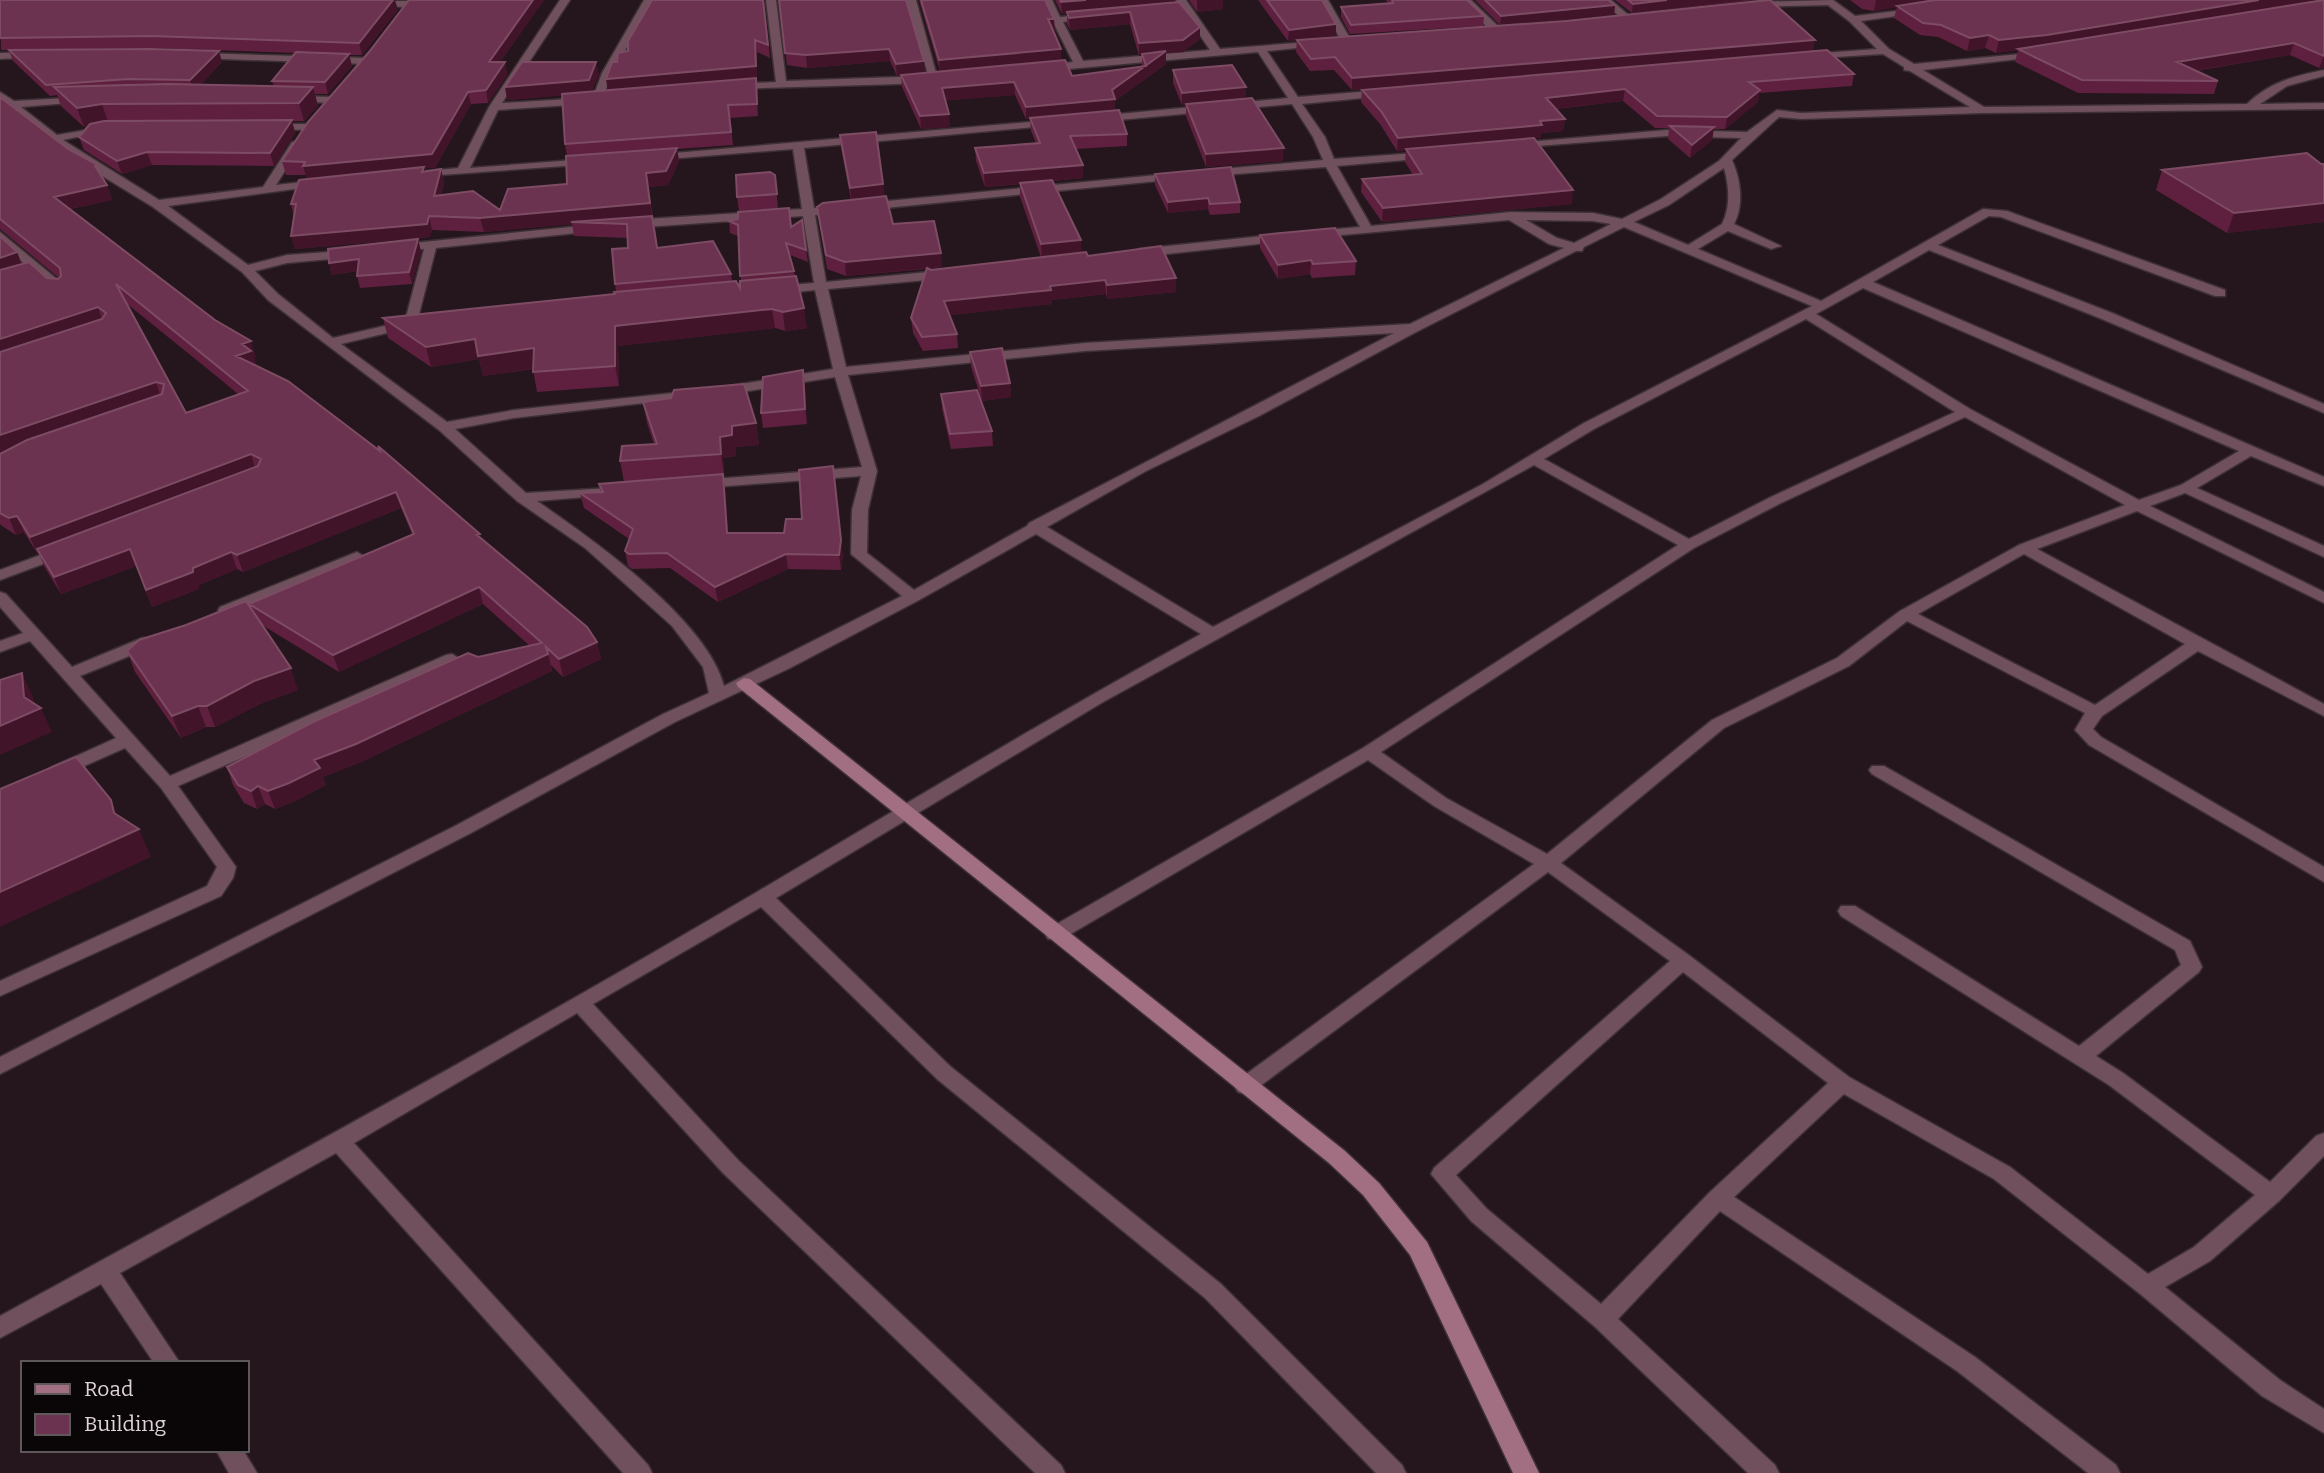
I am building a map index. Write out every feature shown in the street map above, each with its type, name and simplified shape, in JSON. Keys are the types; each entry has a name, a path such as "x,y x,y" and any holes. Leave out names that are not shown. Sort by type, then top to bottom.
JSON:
{"street":[{"path":"463,170 494,107 565,0"},
{"path":"597,100 607,73 649,0"},
{"path":"771,0 781,83"},
{"path":"911,0 934,78"},
{"path":"1047,0 1080,65"},
{"path":"1323,0 1346,40"},
{"path":"1465,0 1498,33"},
{"path":"1605,0 1628,18"},
{"path":"1741,0 1748,6 1829,1 1908,68 1982,110"},
{"path":"368,4 407,6"},
{"path":"1172,9 1183,4 1218,54"},
{"path":"1853,19 1931,8"},
{"path":"1057,20 1108,15"},
{"path":"1614,19 1640,16"},
{"path":"1486,33 1511,31"},
{"path":"1040,69 1359,39"},
{"path":"1261,49 1319,137 1329,162 1367,229"},
{"path":"1793,58 1885,51"},
{"path":"1908,68 2044,52"},
{"path":"0,56 47,54"},
{"path":"182,55 370,56 358,71"},
{"path":"2250,107 2266,91 2282,84 2324,74"},
{"path":"729,88 781,83 873,84 947,77"},
{"path":"267,190 321,113 342,90"},
{"path":"1080,120 1401,91"},
{"path":"0,95 72,153 157,204 246,269 273,297 444,427 522,498 590,545 678,622 711,667 718,695"},
{"path":"12,104 87,99"},
{"path":"282,99 321,113"},
{"path":"494,107 610,99"},
{"path":"0,1066 462,830 668,718 744,683 912,597 1141,468 1625,223 1697,183 1777,113 1801,116 1982,110 2324,107"},
{"path":"255,127 321,113"},
{"path":"639,158 1067,121"},
{"path":"55,139 93,130 122,128"},
{"path":"1501,148 1667,133 1750,135"},
{"path":"798,146 811,212 821,288 840,371 870,471 860,510 859,554 912,597"},
{"path":"246,269 287,259 611,226 811,212 1438,154"},
{"path":"1688,250 1727,226 1733,212 1733,191 1726,159"},
{"path":"410,175 600,161"},
{"path":"157,204 330,183"},
{"path":"0,1328 339,1141 1213,634 1488,487 1589,426 1822,306 1987,212 1995,212 2220,293"},
{"path":"1511,216 1553,241 1578,248"},
{"path":"1121,255 1511,216 1593,217 1625,223 1822,306"},
{"path":"1727,226 1774,246"},
{"path":"0,236 31,271 59,288"},
{"path":"331,343 417,323 431,244"},
{"path":"1926,245 2107,316 2324,409"},
{"path":"761,291 821,288 958,273"},
{"path":"1863,283 2324,482"},
{"path":"1806,314 1965,412 2136,505 2324,598"},
{"path":"444,427 514,414 741,389 840,371 1099,344 1413,328"},
{"path":"1055,934 1369,752 1689,545 1776,500 1965,412"},
{"path":"1245,1086 1548,863 1718,724 1843,662 1906,614 2024,548 2186,488 2251,450"},
{"path":"1533,459 1689,545"},
{"path":"693,484 870,471"},
{"path":"2186,488 2324,552"},
{"path":"522,498 638,489"},
{"path":"1034,526 1213,634"},
{"path":"0,575 76,546"},
{"path":"2024,548 2324,711"},
{"path":"210,617 357,557"},
{"path":"0,597 167,784 227,866 214,891 0,989"},
{"path":"1906,614 2096,712"},
{"path":"0,648 34,634"},
{"path":"71,674 159,638"},
{"path":"2197,644 2096,712 2087,721 2084,730 2095,741 2324,876"},
{"path":"167,784 452,659"},
{"path":"744,683 902,812 1337,1157 1363,1181 1419,1249 1526,1473"},
{"path":"41,778 127,740"},
{"path":"1369,752 1440,802 1548,863 1683,961 1842,1083 2001,1173 2147,1286 2271,1388 2324,1422"},
{"path":"1878,770 2183,946 2192,967 2080,1057"},
{"path":"763,897 944,1073 1213,1291 1393,1473"},
{"path":"1848,911 2116,1079 2271,1195"},
{"path":"1683,961 1442,1174 1479,1215 1602,1319 1766,1473"},
{"path":"579,1002 731,1167 1052,1473"},
{"path":"1602,1319 1718,1198 1842,1083"},
{"path":"339,1141 639,1473"},
{"path":"2147,1286 2202,1254 2271,1195 2323,1145"},
{"path":"1718,1198 1966,1364 2107,1473"},
{"path":"105,1270 167,1361"},
{"path":"229,1452 244,1473"}],"building":[{"path":"0,0 393,0 359,43 151,36 0,38"},
{"path":"409,0 533,0 489,62 505,62 486,90 468,92 432,154 303,166 305,162 282,161 308,122 369,52"},
{"path":"652,0 763,0 768,45 755,40 756,66 606,79 612,62 617,62 618,53 628,51 628,41"},
{"path":"779,0 906,0 924,61 896,64 889,49 806,55 785,53"},
{"path":"921,0 1045,0 1054,19 1048,19 1061,49 939,60"},
{"path":"1267,0 1322,0 1336,24 1289,30"},
{"path":"1392,0 1467,0 1484,16 1351,25 1341,7 1393,3"},
{"path":"1485,0 1608,0 1615,5 1501,16"},
{"path":"1628,0 1667,0 1633,4"},
{"path":"1770,0 1815,40 1352,78 1335,57 1311,59 1297,40 1566,21"},
{"path":"1935,0 2259,0 2047,35 1999,40 1989,35 1970,38 1941,25 1923,23 1897,6"},
{"path":"2324,0 2324,56 2294,43 2177,62 2218,81 2082,80 2018,49"},
{"path":"1179,2 1200,27 1183,40 1139,43 1130,12 1069,18 1067,12"},
{"path":"9,50 219,51 190,80 128,79 46,85"},
{"path":"1827,50 1854,74 1749,82 1760,90 1727,117 1657,116 1625,89 1546,98 1565,119 1540,121 1542,125 1398,138 1381,111 1362,90"},
{"path":"1166,51 1146,66 1142,54"},
{"path":"296,52 349,54 325,82 272,81"},
{"path":"1065,60 1072,76 1145,66 1112,90 1115,99 1026,107 1014,82 942,88 949,114 920,116 901,75"},
{"path":"522,62 596,62 589,80 505,87"},
{"path":"1232,65 1246,87 1182,93 1173,70"},
{"path":"756,78 757,104 728,105 731,132 565,144 562,94"},
{"path":"167,84 313,87 299,103 102,104 77,108 54,87"},
{"path":"0,97 68,149 98,165 95,166 107,185 54,197 215,320 251,341 242,344 251,351 236,356 288,381 380,451 378,446 480,534 477,535 587,627 597,642 559,659 546,647 548,654 356,744 314,760 320,768 289,783 268,791 258,786 251,791 238,785 227,767 313,722 468,653 478,657 542,643 479,587 333,655 249,604 414,534 396,492 237,555 231,552 193,568 193,572 146,590 130,549 54,577 37,549 258,466 261,459 251,454 30,537 17,516 9,518 0,513 0,454 27,440 162,394 164,384 156,382 0,435 0,352 102,319 106,313 98,307 0,339 0,270 29,262 47,278 58,279 61,276 60,268 0,219","holes":["116,284 248,391 186,413"]},
{"path":"1252,98 1284,148 1206,154 1186,104"},
{"path":"1119,110 1127,134 1070,136 1083,165 984,173 975,148 1040,143 1030,118"},
{"path":"292,120 270,153 147,152 117,161 79,137 90,124 104,121"},
{"path":"1670,126 1714,127 1692,145"},
{"path":"876,132 883,184 850,188 840,135"},
{"path":"1534,138 1573,190 1383,208 1362,179 1422,174 1406,149"},
{"path":"677,148 666,171 646,173 650,203 480,218 429,216 427,224 291,236 296,204 291,204 299,180 424,167 422,172 441,169 434,196 473,191 500,210 508,189 567,184 566,156"},
{"path":"2307,153 2324,164 2324,203 2234,213 2162,170"},
{"path":"1231,167 1240,202 1210,204 1208,198 1168,202 1155,174"},
{"path":"770,172 775,175 777,194 737,197 736,175"},
{"path":"1052,180 1081,240 1041,244 1020,183"},
{"path":"886,196 893,224 934,221 941,253 845,262 826,255 817,207 823,203"},
{"path":"789,208 791,227 802,220 806,250 786,243 794,271 740,276 738,225 729,221 738,219 738,212"},
{"path":"652,216 657,248 713,241 731,274 615,284 612,249 628,248 627,224 571,222"},
{"path":"1335,228 1356,261 1313,264 1311,260 1278,265 1260,235"},
{"path":"0,236 17,252 0,258"},
{"path":"418,239 409,272 357,276 359,259 329,263 328,249"},
{"path":"1161,246 1176,278 1107,285 1105,280 1050,286 1051,290 944,301 957,334 922,337 911,318 927,268 931,270 1086,252 1088,256"},
{"path":"796,276 804,308 615,326 615,366 533,372 534,348 478,356 475,339 426,347 383,318 736,281 740,288 740,281"},
{"path":"1002,348 1010,383 981,386 970,352"},
{"path":"803,370 805,409 761,413 763,377"},
{"path":"744,384 756,423 732,426 732,435 720,437 721,454 620,461 622,446 657,444 643,402 671,398 674,390"},
{"path":"977,390 992,431 950,434 941,394"},
{"path":"833,466 841,540 839,555 786,554 715,587 667,553 629,554 625,551 633,529 580,493 603,492 599,484 723,474 727,533 784,533 786,519 802,519 799,470"},
{"path":"246,601 291,668 254,681 207,706 198,706 172,716 127,651 139,640"},
{"path":"22,673 24,697 41,708 0,726 0,680"},
{"path":"76,757 111,800 114,813 139,829 0,892 0,789"}]}
